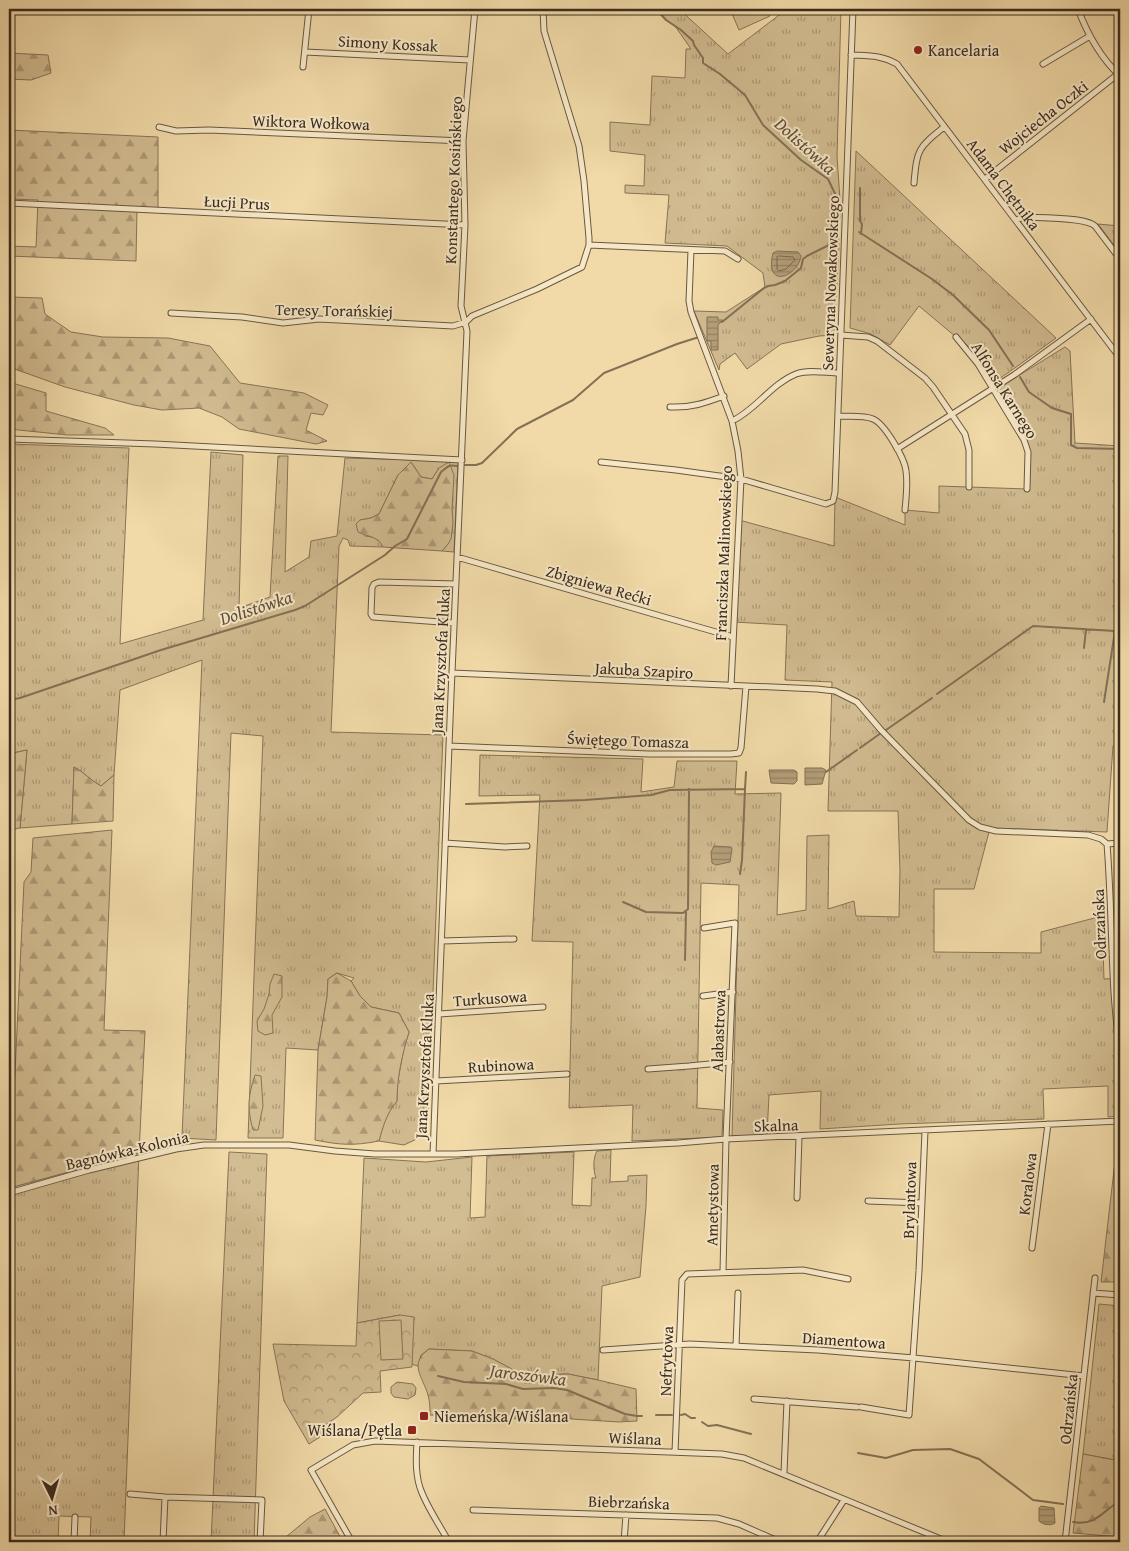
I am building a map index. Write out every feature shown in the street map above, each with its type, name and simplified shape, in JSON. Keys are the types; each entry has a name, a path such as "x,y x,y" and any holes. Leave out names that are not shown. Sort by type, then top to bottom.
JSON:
{"street":[{"path":"303,67 309,9"},
{"name":"Konstantego Kosińskiego","path":"466,322 461,306 464,225 464,141 475,9"},
{"path":"466,322 472,316 579,269 584,265 589,245 585,186 579,146 544,31 544,9"},
{"name":"Seweryna Nowakowskiego","path":"741,479 826,504 833,502 835,498 853,9"},
{"path":"1078,9 1090,36 1119,75"},
{"path":"1043,64 1090,36"},
{"name":"Simony Kossak","path":"305,52 470,60"},
{"name":"Adama Chętnika","path":"851,55 878,56 887,58 896,64 1120,358"},
{"name":"Wojciecha Oczki","path":"985,179 1119,75"},
{"path":"914,183 916,161 920,149 926,141 944,126"},
{"name":"Wiktora Wołkowa","path":"159,127 176,131 209,130 464,141"},
{"name":"Łucji Prus","path":"9,203 464,225"},
{"path":"1016,220 1024,217 1089,222 1095,226 1120,259"},
{"path":"589,245 725,251 738,259"},
{"name":"Franciszka Malinowskiego","path":"691,250 689,301 691,312 732,421 741,479 731,686"},
{"name":"Teresy Torańskiej","path":"171,313 242,317 283,323 319,319 453,326 466,322"},
{"path":"897,449 1014,375 1091,319"},
{"name":"Jana Krzysztofa Kluka","path":"432,1154 462,460 466,322"},
{"path":"841,334 868,337 891,351 925,378 933,387 965,434 968,442 969,487"},
{"name":"Alfonsa Karnego","path":"956,337 978,364 1024,440 1028,452 1027,489"},
{"path":"732,421 741,417 780,383 796,374 807,372 839,373"},
{"path":"670,407 686,408 724,396"},
{"path":"838,416 866,417 882,424 897,449 906,470 905,510"},
{"path":"9,439 155,444 462,460"},
{"path":"601,462 741,479"},
{"name":"Zbigniewa Rećki","path":"458,557 733,637"},
{"path":"454,623 373,618 371,614 372,588 378,582 456,584"},
{"name":"Jakuba Szapiro","path":"452,674 835,691 856,702 969,820 980,827 996,831 1088,835 1101,839 1107,844"},
{"name":"Świętego Tomasza","path":"449,746 649,754 738,753 741,748 746,686"},
{"path":"446,843 505,847 527,846"},
{"path":"1107,844 1120,843"},
{"name":"Odrzańska","path":"1107,844 1120,1060 1118,1121"},
{"name":"Alabastrowa","path":"704,928 735,923 726,1139"},
{"path":"442,941 514,939"},
{"path":"1114,980 1119,973"},
{"path":"703,996 733,992"},
{"name":"Turkusowa","path":"439,1014 544,1007"},
{"path":"648,1069 730,1062"},
{"name":"Rubinowa","path":"436,1081 567,1074"},
{"name":"Skalna","path":"432,1154 1118,1121"},
{"name":"Koralowa","path":"1032,1248 1048,1124"},
{"name":"Brylantowa","path":"787,1401 859,1407 909,1415 919,1271 925,1131"},
{"path":"797,1198 799,1136"},
{"name":"Ametystowa","path":"724,1272 726,1139"},
{"name":"Bagnówka-Kolonia","path":"9,1193 89,1170 176,1149 204,1145 289,1145 335,1151 432,1154"},
{"path":"868,1201 922,1204"},
{"path":"724,1272 803,1270 848,1279"},
{"name":"Nefrytowa","path":"676,1452 682,1280 687,1274 724,1272"},
{"name":"Odrzańska","path":"1065,1542 1095,1278"},
{"path":"736,1346 738,1293"},
{"path":"1093,1293 1120,1295"},
{"name":"Diamentowa","path":"602,1350 679,1344 736,1346 860,1353 1084,1376"},
{"path":"754,1399 787,1401 784,1473"},
{"name":"Wiślana","path":"352,1542 311,1470 358,1444 375,1441 722,1454 744,1458 784,1473 844,1500 948,1542"},
{"path":"417,1442 416,1466 422,1493 449,1542"},
{"path":"130,1494 262,1500 260,1542"},
{"path":"162,1542 165,1497"},
{"path":"817,1542 844,1500"},
{"name":"Biebrzańska","path":"473,1510 717,1518 739,1524 780,1542"},
{"path":"624,1542 626,1514"},
{"path":"74,1542 75,1517"}],"green space":[{"path":"656,9 679,9 728,54 787,9 841,9 837,156 840,217 838,222 839,247 834,335 819,336 781,344 747,369 735,353 720,364 719,370 694,311 726,312 765,287 763,273 727,246 665,243 669,195 625,193 625,185 644,186 645,155 610,151 610,122 650,125 652,76 685,78 686,49 691,49 675,26 666,20"},
{"path":"730,9 767,9 770,16 739,30"},
{"path":"9,53 48,55 51,73 31,80 9,79"},
{"path":"9,130 158,137 158,210 137,209 136,261 9,256 9,246 36,247 38,200 9,199"},
{"path":"856,151 1056,338 994,382 978,356 964,342 919,306 890,345 871,334 850,328"},
{"path":"1098,224 1120,226 1120,253"},
{"path":"9,297 42,298 45,314 71,332 103,337 168,338 210,346 240,383 304,393 328,405 323,415 311,413 306,430 327,441 316,444 239,429 222,417 199,408 162,410 134,405 65,387 9,367"},
{"path":"1065,347 1070,351 1075,443 1120,446 1120,748 1113,746 1107,832 990,828 974,889 934,889 934,952 1041,953 1041,932 1102,916 1104,979 1120,978 1120,1116 1108,1117 1108,1086 1043,1089 1044,1119 820,1129 821,1091 769,1095 767,1135 732,1136 739,885 701,883 697,1108 723,1110 722,1137 632,1141 633,1105 569,1108 573,942 532,941 540,795 479,796 480,755 643,759 641,792 674,787 677,761 737,761 735,794 781,793 777,915 806,910 807,836 829,835 828,909 854,901 856,916 899,917 898,811 828,811 832,682 785,680 787,625 734,622 739,520 834,546 835,497 905,525 905,510 939,513 939,486 1027,489 1028,452 1002,403 1004,399 997,389"},
{"path":"9,382 46,393 46,411 105,428 114,435 67,435 9,429"},
{"path":"9,444 129,448 120,644 203,620 211,452 243,455 239,608 270,597 278,456 288,456 285,572 309,557 311,541 337,536 345,458 458,461 454,552 442,551 449,541 452,532 453,497 451,490 439,468 432,479 421,477 411,462 398,475 379,514 360,520 365,536 376,538 383,547 350,546 348,540 343,538 339,546 331,732 443,735 428,1121 421,1137 404,1145 379,1141 383,1125 390,1110 397,1101 397,1085 409,1032 399,1013 371,1007 360,996 351,981 354,978 337,973 328,979 327,997 318,1050 286,1048 283,1138 248,1138 263,736 231,733 216,1140 182,1138 202,660 120,690 114,775 101,786 74,767 72,824 20,828 27,750 13,753 9,751"},
{"path":"411,462 421,477 432,479 439,468 449,462 454,475 451,539 442,551 383,547 376,539 358,532 356,524 360,520 379,514 398,475"},
{"path":"27,750 20,828 9,830 9,751 13,753"},
{"path":"74,767 101,786 114,775 113,821 72,824"},
{"path":"112,830 104,1030 145,1031 139,1153 13,1187 10,1179 24,882 31,872 33,838"},
{"path":"337,973 351,981 360,996 371,1007 399,1013 409,1032 400,1066 397,1101 386,1120 379,1141 347,1144 315,1140 318,1050 327,997 328,979"},
{"path":"274,974 282,976 282,997 272,1015 273,1033 265,1035 258,1031 257,1021 264,1009"},
{"path":"255,1075 261,1076 263,1106 258,1130 253,1130 249,1108"},
{"path":"1119,1127 1120,1282 1101,1282"},
{"path":"611,1150 610,1182 628,1181 628,1176 647,1175 646,1206 640,1277 602,1286 598,1380 568,1374 532,1375 519,1373 493,1359 472,1351 429,1349 421,1355 418,1366 411,1364 400,1315 357,1323 364,1158 426,1162 472,1157 470,1218 485,1217 487,1156 574,1152 572,1205 591,1206 592,1178 596,1178 594,1164 597,1151"},
{"path":"229,1152 267,1154 254,1542 211,1542"},
{"path":"139,1153 124,1542 90,1542 91,1517 59,1516 58,1542 9,1542 9,1188"},
{"path":"1099,1304 1120,1306 1120,1461 1083,1454"},
{"path":"400,1315 414,1317 412,1367 380,1371 381,1392 363,1393 337,1417 319,1429 323,1435 309,1444 284,1401 273,1344 356,1346 357,1323"},
{"path":"401,1320 403,1359 381,1360 379,1321"},
{"path":"429,1349 472,1351 493,1359 519,1373 532,1375 568,1374 636,1389 637,1421 619,1422 524,1416 523,1419 430,1415 429,1398 418,1365 419,1360"},
{"path":"397,1382 413,1384 416,1388 415,1395 408,1399 394,1397 391,1393 391,1387"},
{"path":"1083,1454 1120,1461 1120,1537 1073,1533"},
{"path":"325,1509 343,1542 280,1542 310,1517"}],"water":[{"path":"777,251 798,252 801,256 794,270 782,276 777,276 773,272 771,265 773,253"},
{"path":"707,317 718,317 718,320 723,320 718,325 718,350 711,350 711,341 707,341"},
{"path":"805,768 822,768 826,770 822,784 805,785"},
{"path":"769,770 794,770 797,772 797,781 794,784 771,783"},
{"path":"714,846 731,847 730,862 716,865 712,863 711,852"},
{"path":"1041,1506 1054,1508 1055,1523 1047,1525 1039,1521 1039,1508"}],"waterway":[{"name":"Dolistówka","path":"656,9 666,20 693,41 703,58 703,63 720,74 745,95 763,125 801,160 828,179 838,200 838,231 833,243 807,256 803,259 801,268 785,281 764,288 722,322"},
{"path":"860,188 861,234"},
{"path":"859,232 932,279 953,295 989,330 1013,366"},
{"name":"Dolistówka","path":"465,465 482,463 517,429 573,400 604,373 699,337"},
{"path":"1020,377 1029,392 1052,408 1071,414 1071,445 1077,448 1120,449"},
{"name":"Dolistówka","path":"9,700 20,698 161,650 305,606 407,539 441,472 447,467 457,466"},
{"path":"937,694 1033,626 1115,631 1120,590"},
{"path":"1084,648 1086,629"},
{"path":"1104,702 1115,631"},
{"path":"886,730 932,698"},
{"path":"860,748 881,733"},
{"path":"826,772 857,750"},
{"path":"466,804 585,800 651,795 670,790 745,789 746,772"},
{"path":"623,902 646,912 683,913 688,909 689,789"},
{"path":"740,874 745,789"},
{"path":"685,960 686,912"},
{"name":"Jaroszówka","path":"438,1376 464,1382 506,1384 523,1389 554,1388 567,1390 625,1414 642,1416"},
{"name":"Jaroszówka","path":"681,1415 685,1414 695,1418"},
{"name":"Jaroszówka","path":"656,1415 672,1415"},
{"name":"Jaroszówka","path":"702,1422 708,1426 717,1425 751,1434"},
{"name":"Jaroszówka","path":"858,1453 886,1458 913,1450 950,1449 979,1459 1033,1500 1063,1504"},
{"name":"Jaroszówka","path":"1073,1522 1081,1523 1094,1520 1120,1501"}],"place":[{"name":"Kancelaria","path":"918,50"},
{"name":"Niemeńska/Wiślana","path":"424,1416"},
{"name":"Wiślana/Pętla","path":"412,1430"}]}
